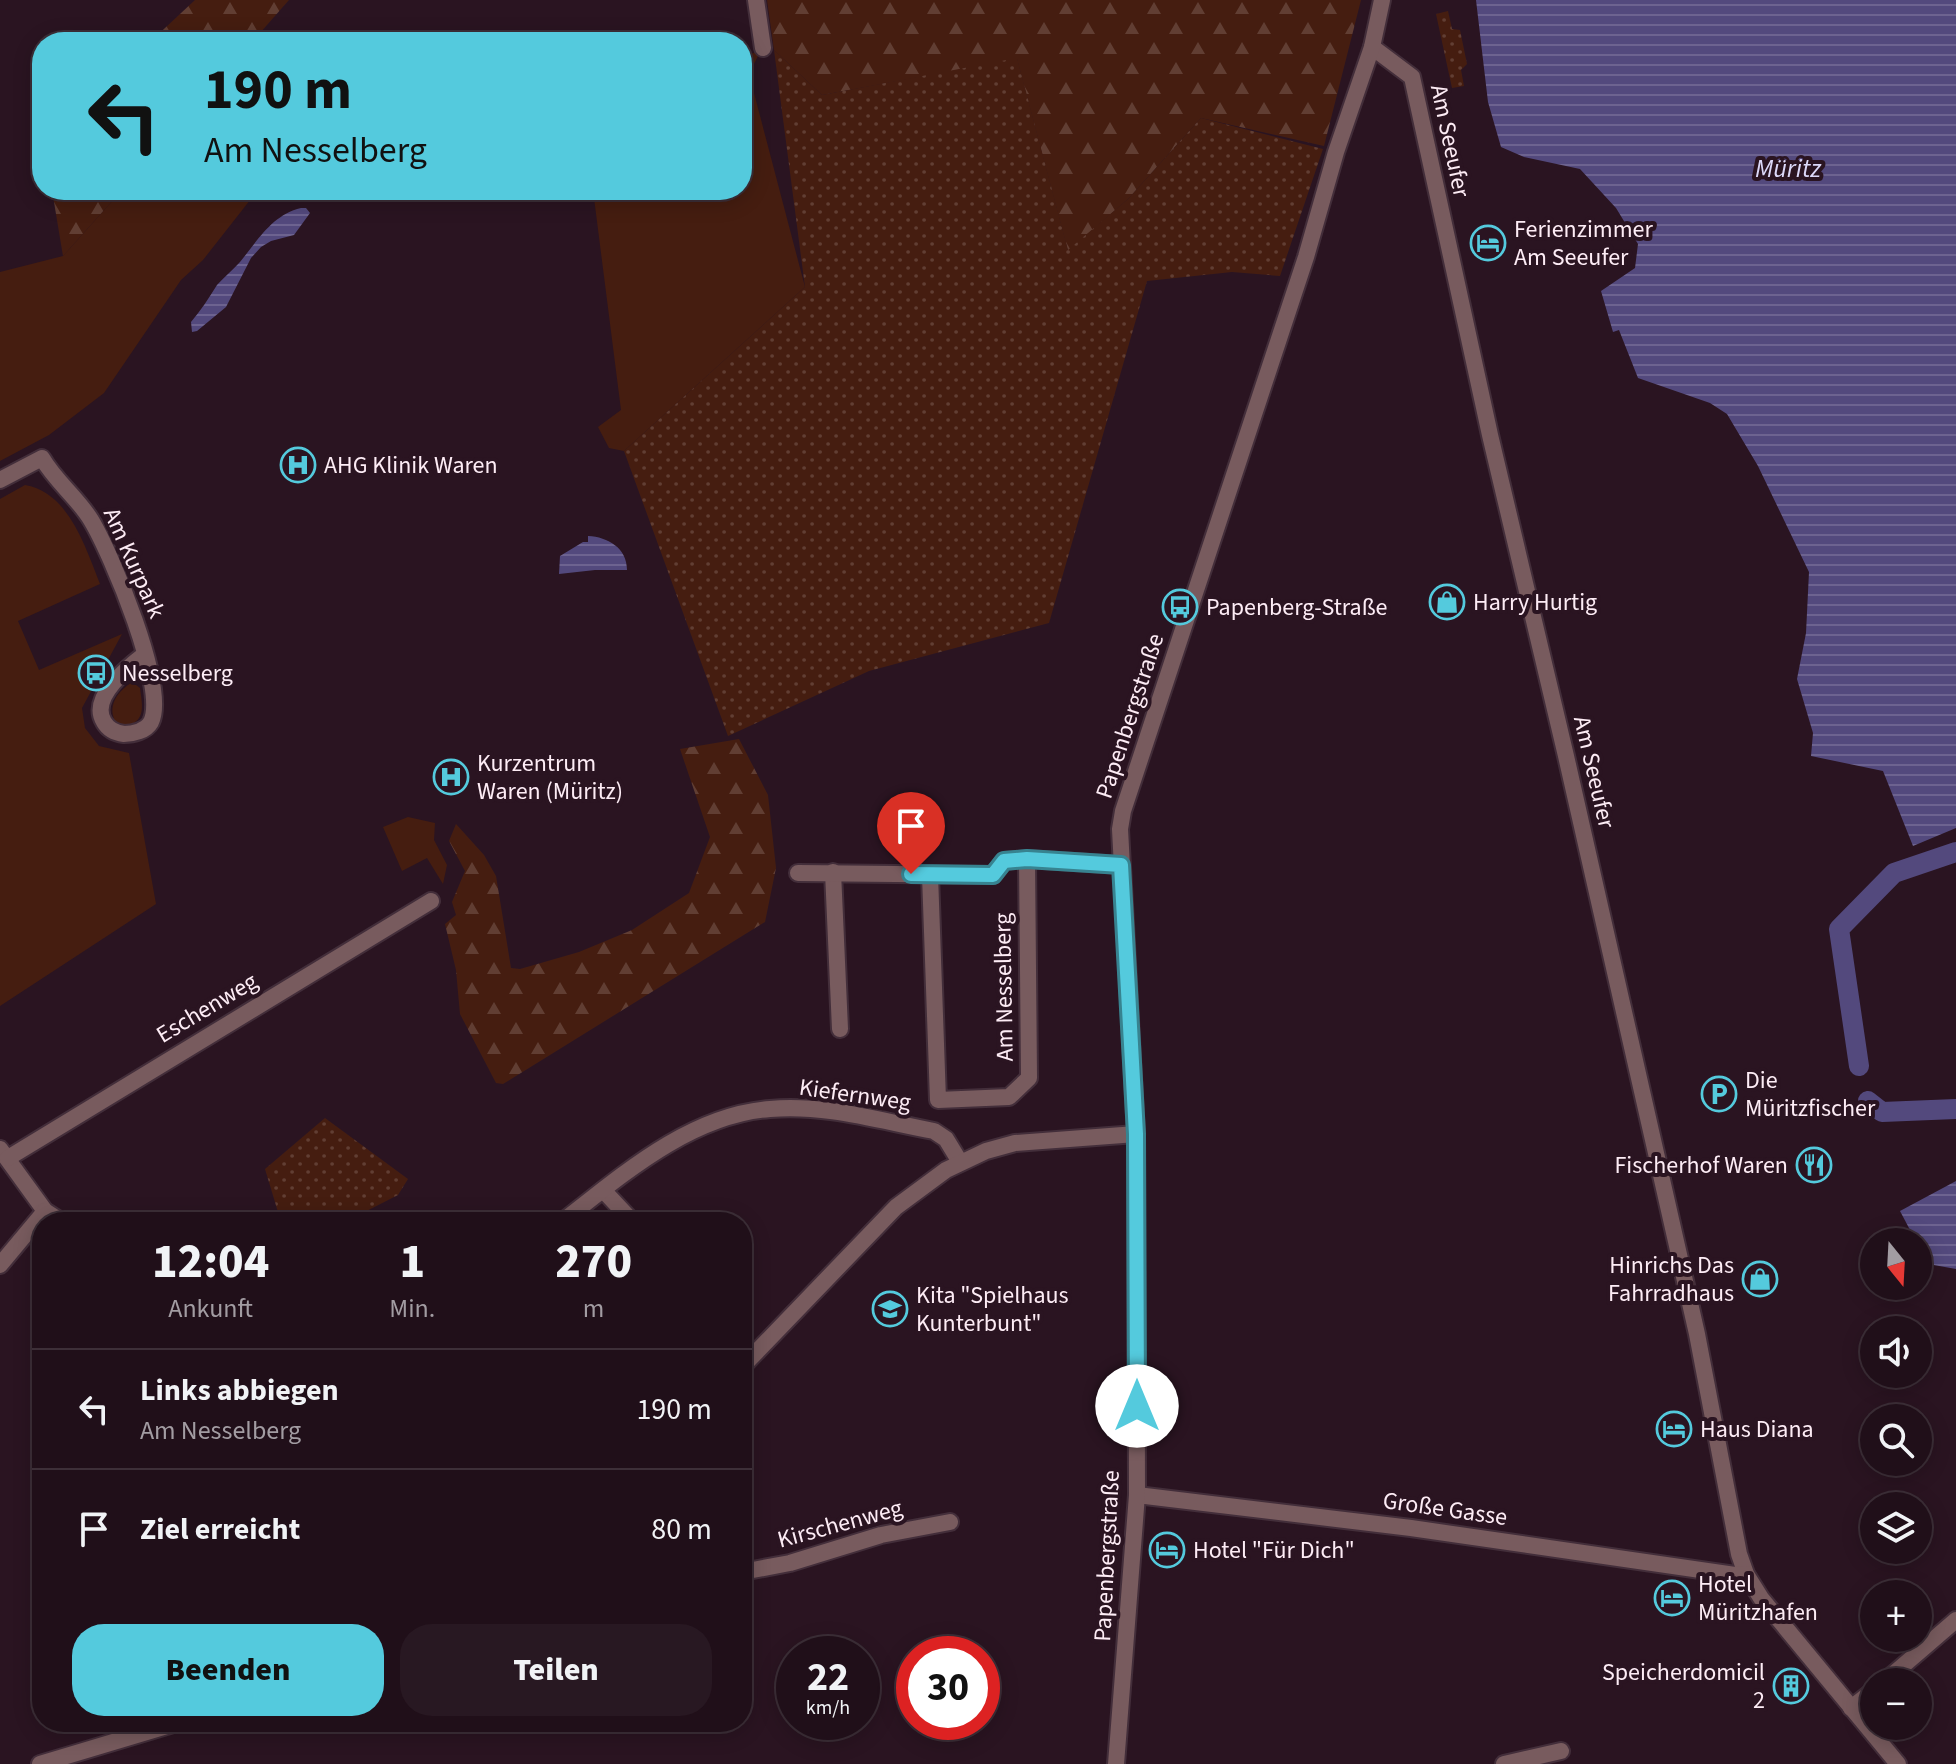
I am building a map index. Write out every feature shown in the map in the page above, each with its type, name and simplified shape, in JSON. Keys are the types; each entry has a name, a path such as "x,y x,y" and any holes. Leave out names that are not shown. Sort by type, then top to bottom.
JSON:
{"street":[{"path":"756,0 763,48"},
{"path":"1372,47 1382,0"},
{"name":"Papenbergstraße","path":"1116,1764 1137,1495 1136,1134 1120,829 1123,811 1372,47"},
{"name":"Am Seeufer","path":"1372,47 1412,77 1490,435 1697,1334 1739,1554 1746,1574 1761,1598 1898,1764"},
{"name":"Am Kurpark","path":"0,480 42,458 92,521 139,626 145,654 154,708 150,723 144,730 121,734 110,729 102,719 101,705 108,691 145,654"},
{"path":"798,873 993,875 1004,861 1027,859 1121,865"},
{"name":"Am Nesselberg","path":"930,875 938,1100 1009,1097 1029,1078 1027,859"},
{"path":"833,872 840,1029"},
{"name":"Eschenweg","path":"4,1153 431,901"},
{"name":"Kiefernweg","path":"575,1212 652,1154 697,1129 745,1112 771,1108 842,1112 934,1131 946,1139 960,1162"},
{"path":"752,1357 896,1207 921,1186 960,1162 1015,1143 1136,1134"},
{"path":"4,1153 45,1211"},
{"path":"603,1190 624,1212"},
{"path":"0,1265 32,1227"},
{"name":"Große Gasse","path":"1137,1495 1411,1528 1735,1575 1746,1574"},
{"name":"Kirschenweg","path":"752,1570 790,1563 881,1535 950,1522"},
{"path":"1900,1668 1956,1620"},
{"path":"1851,1708 1860,1701"},
{"path":"40,1764 147,1732"},
{"path":"1504,1764 1561,1751"}],"green space":[{"path":"195,0 289,0 261,32 161,32"},
{"path":"767,0 1361,0 1324,146 1201,118 1128,199 1068,251 1017,59 822,95 774,50"},
{"path":"1448,11 1452,29 1460,30 1467,64 1461,70 1464,86 1452,88 1436,14"},
{"path":"774,50 822,95 1017,58 1068,250 1128,199 1201,118 1323,149 1280,276 1232,272 1147,281 1049,623 869,671 728,736 624,451 805,287"},
{"path":"760,52 752,68 752,53"},
{"path":"752,85 805,287 624,451 609,448 598,427 621,410 594,200 752,200"},
{"path":"54,200 113,200 63,256"},
{"path":"113,200 250,200 203,260 181,280 104,393 49,435 0,461 0,272 63,256"},
{"path":"25,485 53,498 64,510 82,539 100,584 18,621 39,670 122,634 82,708 85,728 99,746 129,753 156,904 0,1006 0,499"},
{"path":"132,682 140,688 142,711 133,724 126,726 115,721 112,709 119,694"},
{"path":"739,739 768,795 776,868 765,922 503,1084 496,1083 460,1014 456,970 445,924 456,915 452,902 465,871 449,841 456,824 484,855 496,876 511,968 520,969 579,952 632,930 689,893 710,837 680,749"},
{"path":"408,817 435,823 434,840 447,865 443,884 427,858 402,871 383,827"},
{"path":"325,1118 408,1179 398,1195 365,1212 278,1212 265,1169"}],"water":[{"name":"Müritz","path":"1476,0 1956,0 1956,828 1913,846 1883,771 1811,756 1813,733 1797,679 1806,633 1809,572 1758,466 1727,414 1710,403 1638,378 1619,330 1613,332 1601,291 1635,268 1638,244 1616,208 1580,169 1524,157 1501,147 1488,102"},
{"path":"306,208 310,213 294,235 261,247 251,258 226,307 192,332 191,322 217,285 274,222"},
{"path":"588,536 615,545 624,556 627,570 559,574 560,556 588,542"},
{"path":"1956,1181 1956,1269 1932,1265 1932,1228 1909,1228 1900,1211"}],"waterway":[{"path":"1859,1066 1839,929 1894,873 1956,852"},
{"path":"1868,1101 1882,1112 1956,1109"}],"place":[{"name":"Ferienzimmer Am Seeufer","path":"1488,243"},
{"name":"AHG Klinik Waren","path":"298,465"},
{"name":"Harry Hurtig","path":"1447,602"},
{"name":"Papenberg-Straße","path":"1180,607"},
{"name":"Nesselberg","path":"96,673"},
{"name":"Kurzentrum Waren (Müritz)","path":"451,777"},
{"name":"Die Müritzfischer","path":"1719,1094"},
{"name":"Fischerhof Waren","path":"1814,1165"},
{"name":"Hinrichs Das Fahrradhaus","path":"1760,1279"},
{"name":"Kita \"Spielhaus Kunterbunt\"","path":"890,1309"},
{"name":"Haus Diana","path":"1674,1429"},
{"name":"Hotel \"Für Dich\"","path":"1167,1550"},
{"name":"Hotel Müritzhafen","path":"1672,1598"},
{"name":"Speicherdomicil 2","path":"1791,1686"}],"route":[{"path":"911,874 993,875 1004,861 1027,859 1121,865 1138,1198 1137,1406"}]}
